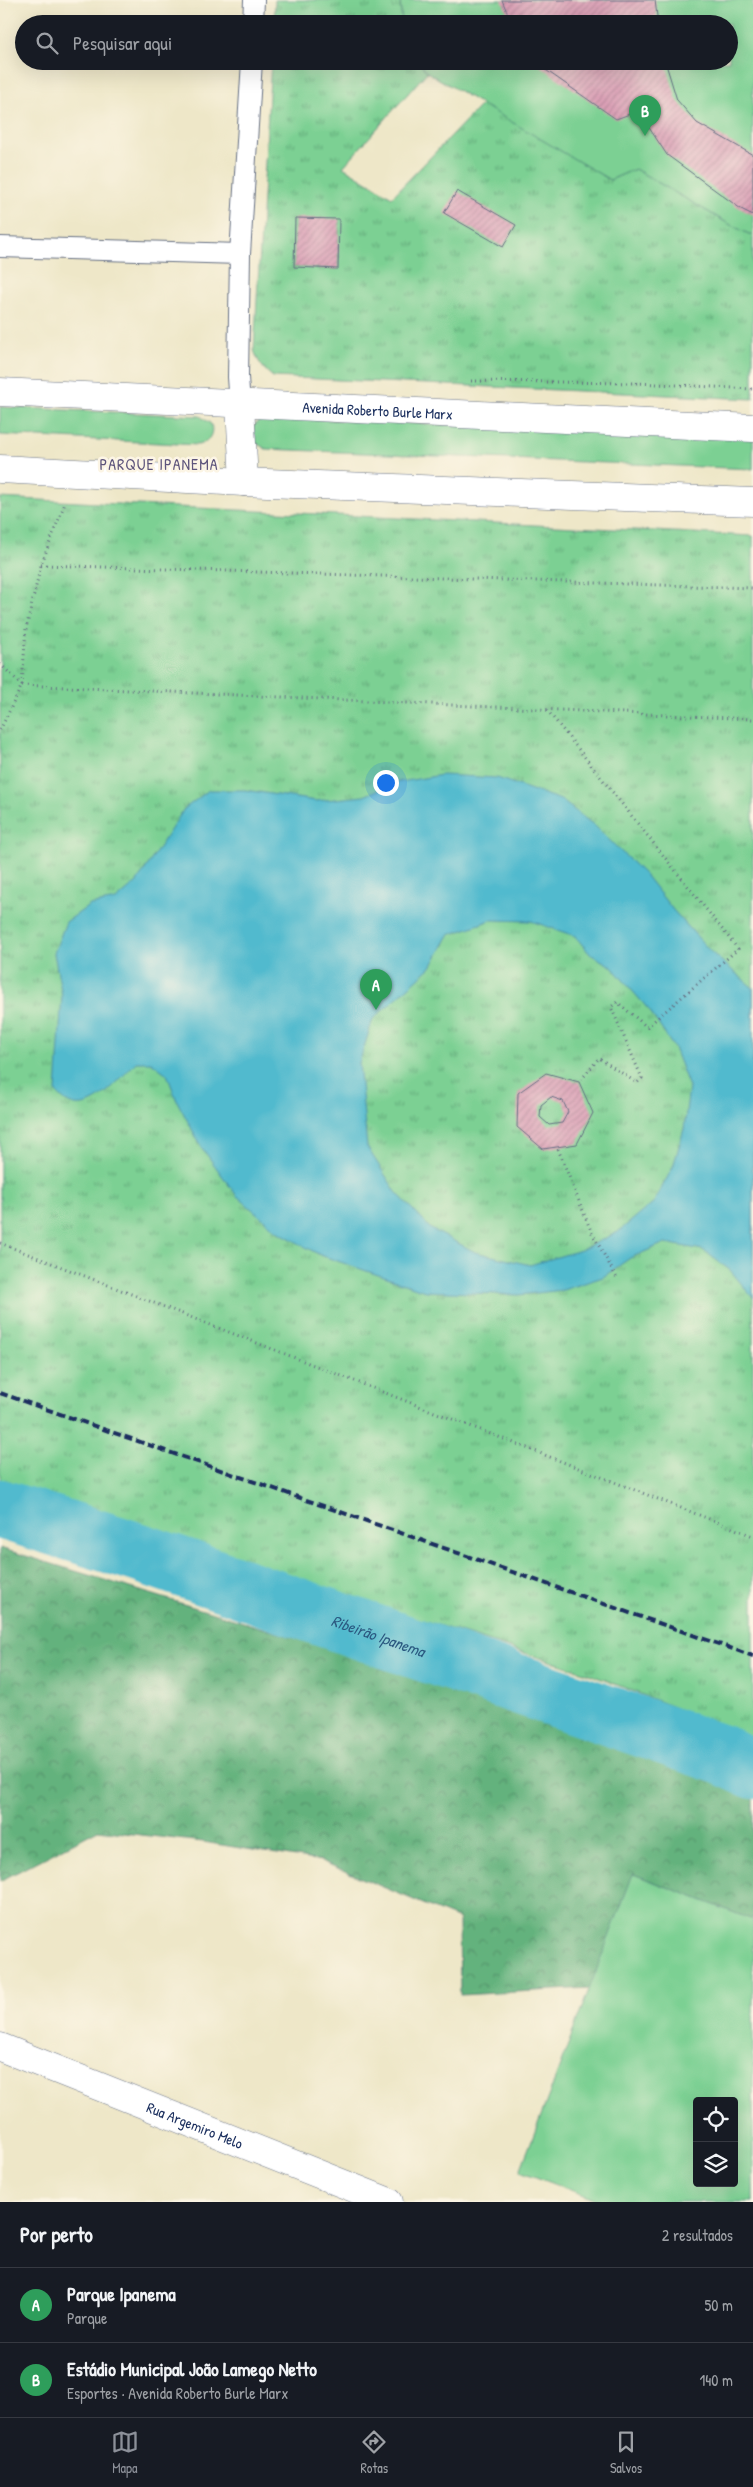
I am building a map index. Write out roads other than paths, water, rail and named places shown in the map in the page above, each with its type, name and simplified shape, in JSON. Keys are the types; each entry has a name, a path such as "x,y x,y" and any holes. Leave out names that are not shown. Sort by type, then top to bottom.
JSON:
{"main road":[{"name":"Avenida Roberto Burle Marx","path":"0,392 240,405 753,428"},
{"path":"240,405 244,482"},
{"path":"0,469 244,482 753,502"},
{"name":"Rua Argemiro Melo","path":"0,2047 389,2202"}],"lane":[{"path":"253,15 254,0"},
{"path":"240,405 238,377 240,254 251,70"},
{"path":"0,247 240,254"}],"water":[{"path":"442,775 497,778 561,800 595,826 646,876 673,910 711,952 753,988 753,1298 731,1271 703,1250 665,1243 630,1258 603,1277 563,1290 519,1295 425,1291 320,1255 277,1231 237,1196 202,1148 177,1101 167,1074 151,1062 136,1062 106,1093 87,1104 69,1103 56,1092 62,995 54,953 66,922 90,905 116,900 137,882 184,809 209,790 245,790 316,801 364,796 394,783","holes":["491,920 531,921 575,936 590,954 611,966 649,1010 674,1048 689,1087 684,1129 673,1167 654,1202 618,1232 581,1250 530,1265 475,1252 431,1229 396,1192 367,1147 359,1063 373,1019 431,967 449,935"]}],"waterway":[{"name":"Ribeirão Ipanema","path":"0,1509 140,1553 725,1756 753,1769"}],"railway":[{"path":"0,1393 753,1656"}],"place":[{"name":"Estádio Municipal João Lamego Netto","path":"645,136"},
{"name":"Parque Ipanema","path":"376,1010"}],"district":[{"name":"PARQUE IPANEMA","path":"159,464"}]}
